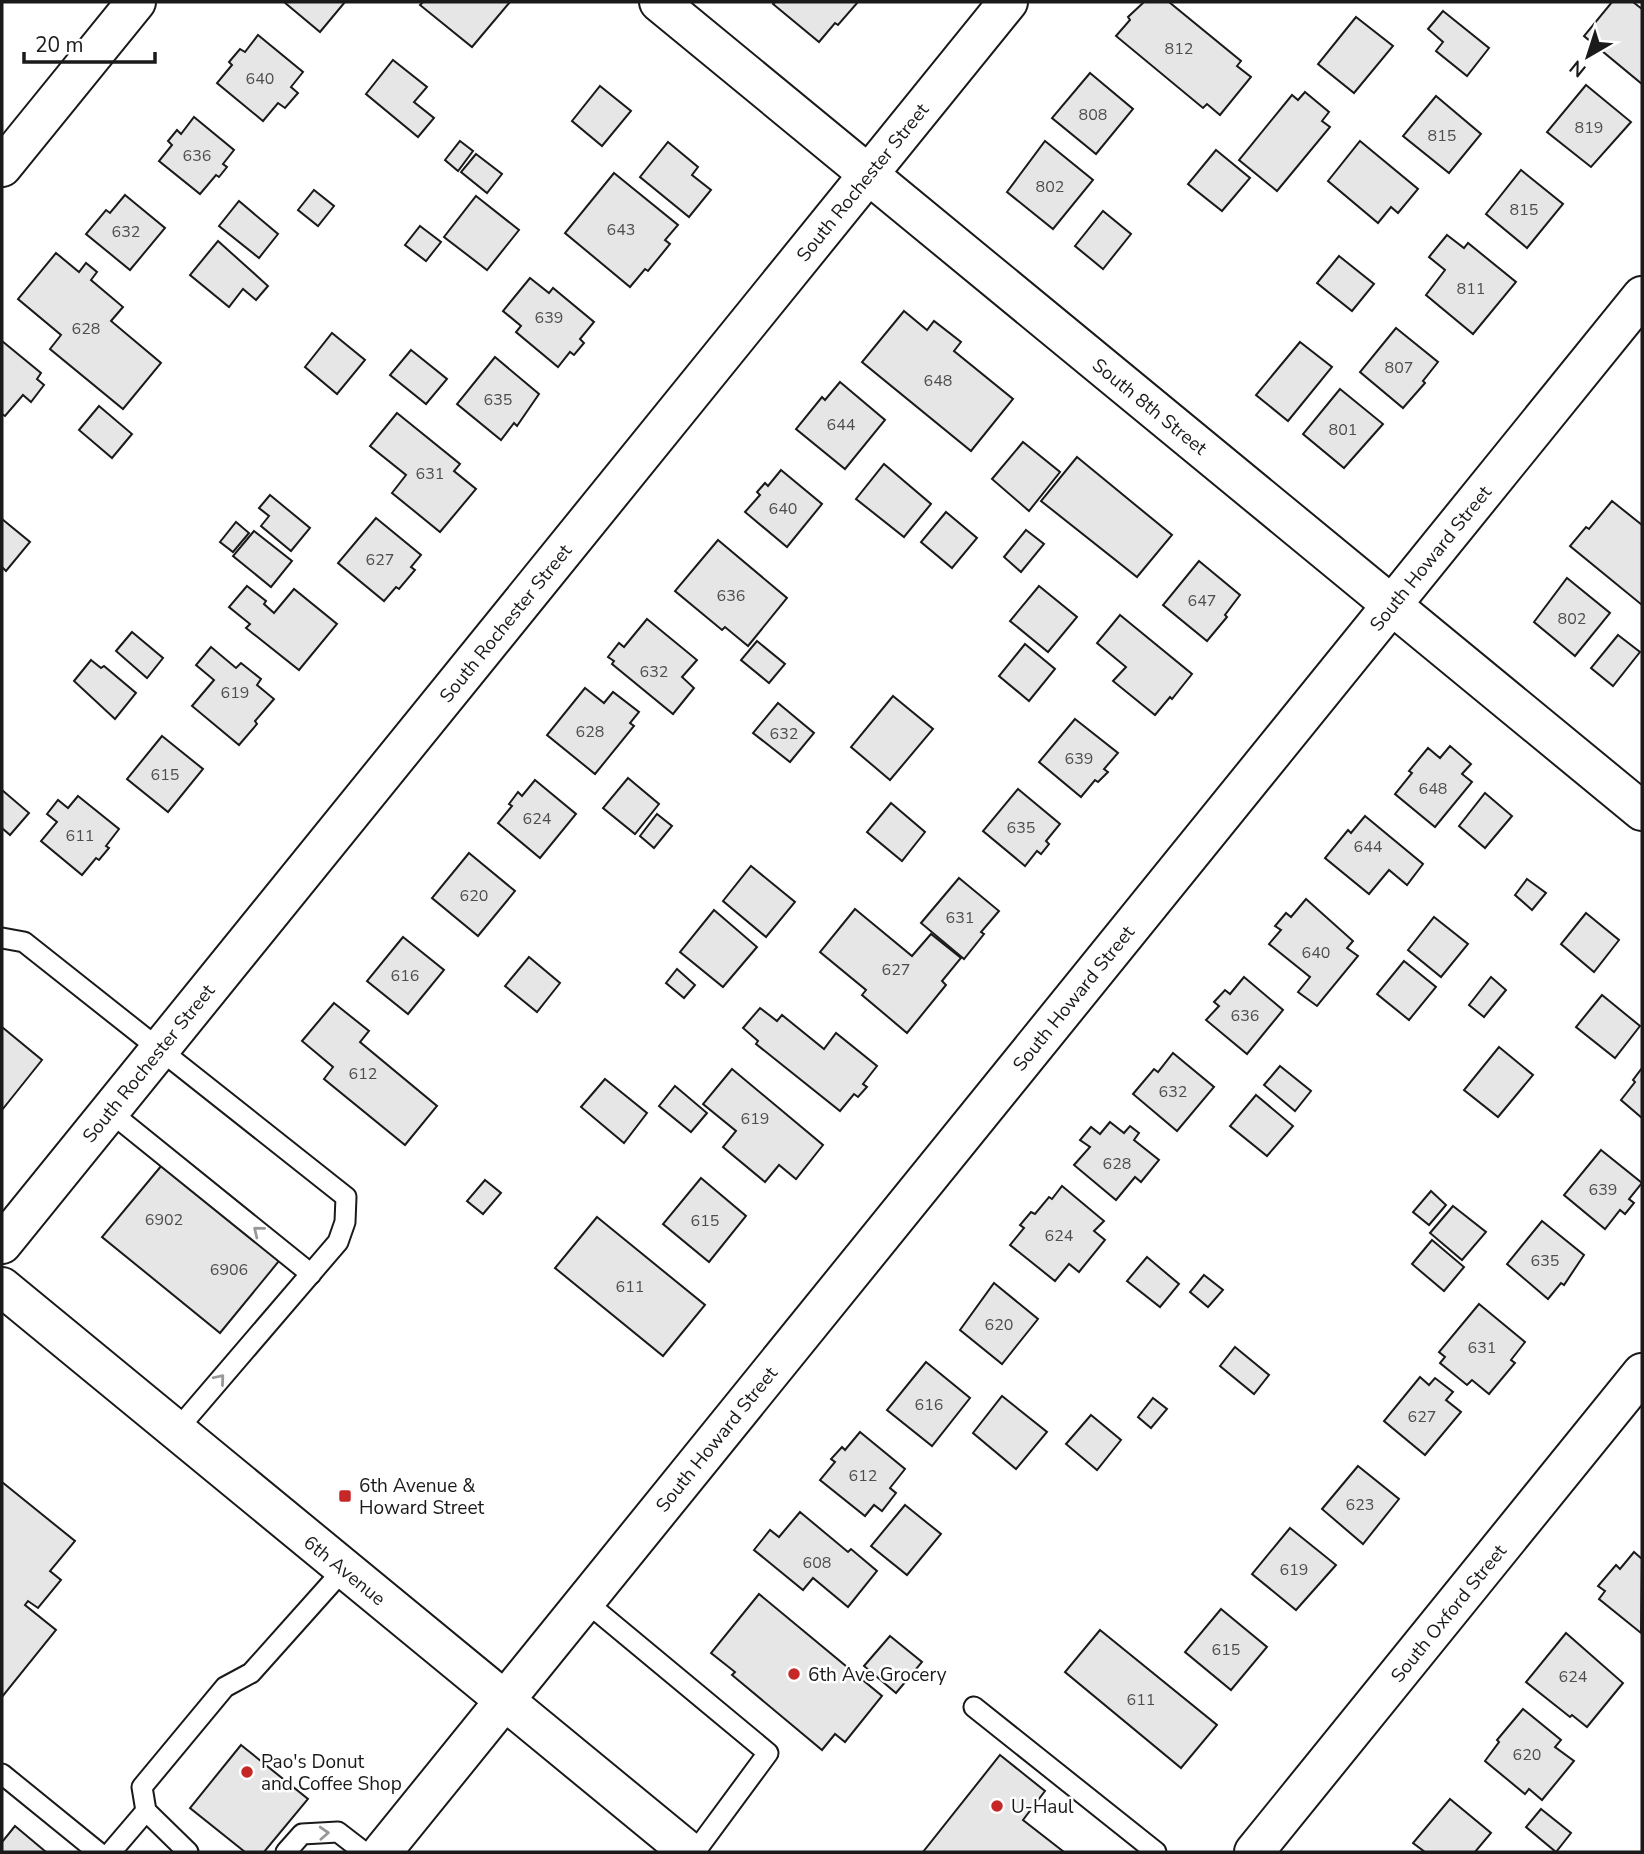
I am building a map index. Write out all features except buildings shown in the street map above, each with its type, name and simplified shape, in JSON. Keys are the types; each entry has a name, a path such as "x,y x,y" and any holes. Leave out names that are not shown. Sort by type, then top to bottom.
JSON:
{"street":[{"path":"2,167 136,2"},
{"name":"South 8th Street","path":"659,2 1642,811"},
{"name":"South Rochester Street","path":"2,1244 1008,2"},
{"name":"South Howard Street","path":"382,1852 1642,296"},
{"name":"6th Avenue","path":"2,1287 690,1852"},
{"name":"South Oxford Street","path":"1254,1852 1642,1373"}],"lane":[{"path":"2,938 24,942 346,1197 345,1222 338,1242 176,1431"},
{"path":"108,1111 311,1273"},
{"path":"188,1852 146,1811 142,1787 225,1686 251,1672 344,1569"},
{"path":"585,1601 768,1753 695,1852"},
{"path":"974,1707 1156,1852"},
{"path":"2,1774 98,1852"},
{"path":"111,1852 146,1811"},
{"path":"286,1852 302,1834 338,1832 364,1852"}],"place":[{"name":"6th Avenue & Howard Street","path":"345,1496"},
{"name":"6th Ave Grocery","path":"794,1674"},
{"name":"Pao's Donut and Coffee Shop","path":"247,1772"},
{"name":"U-Haul","path":"997,1806"}]}
